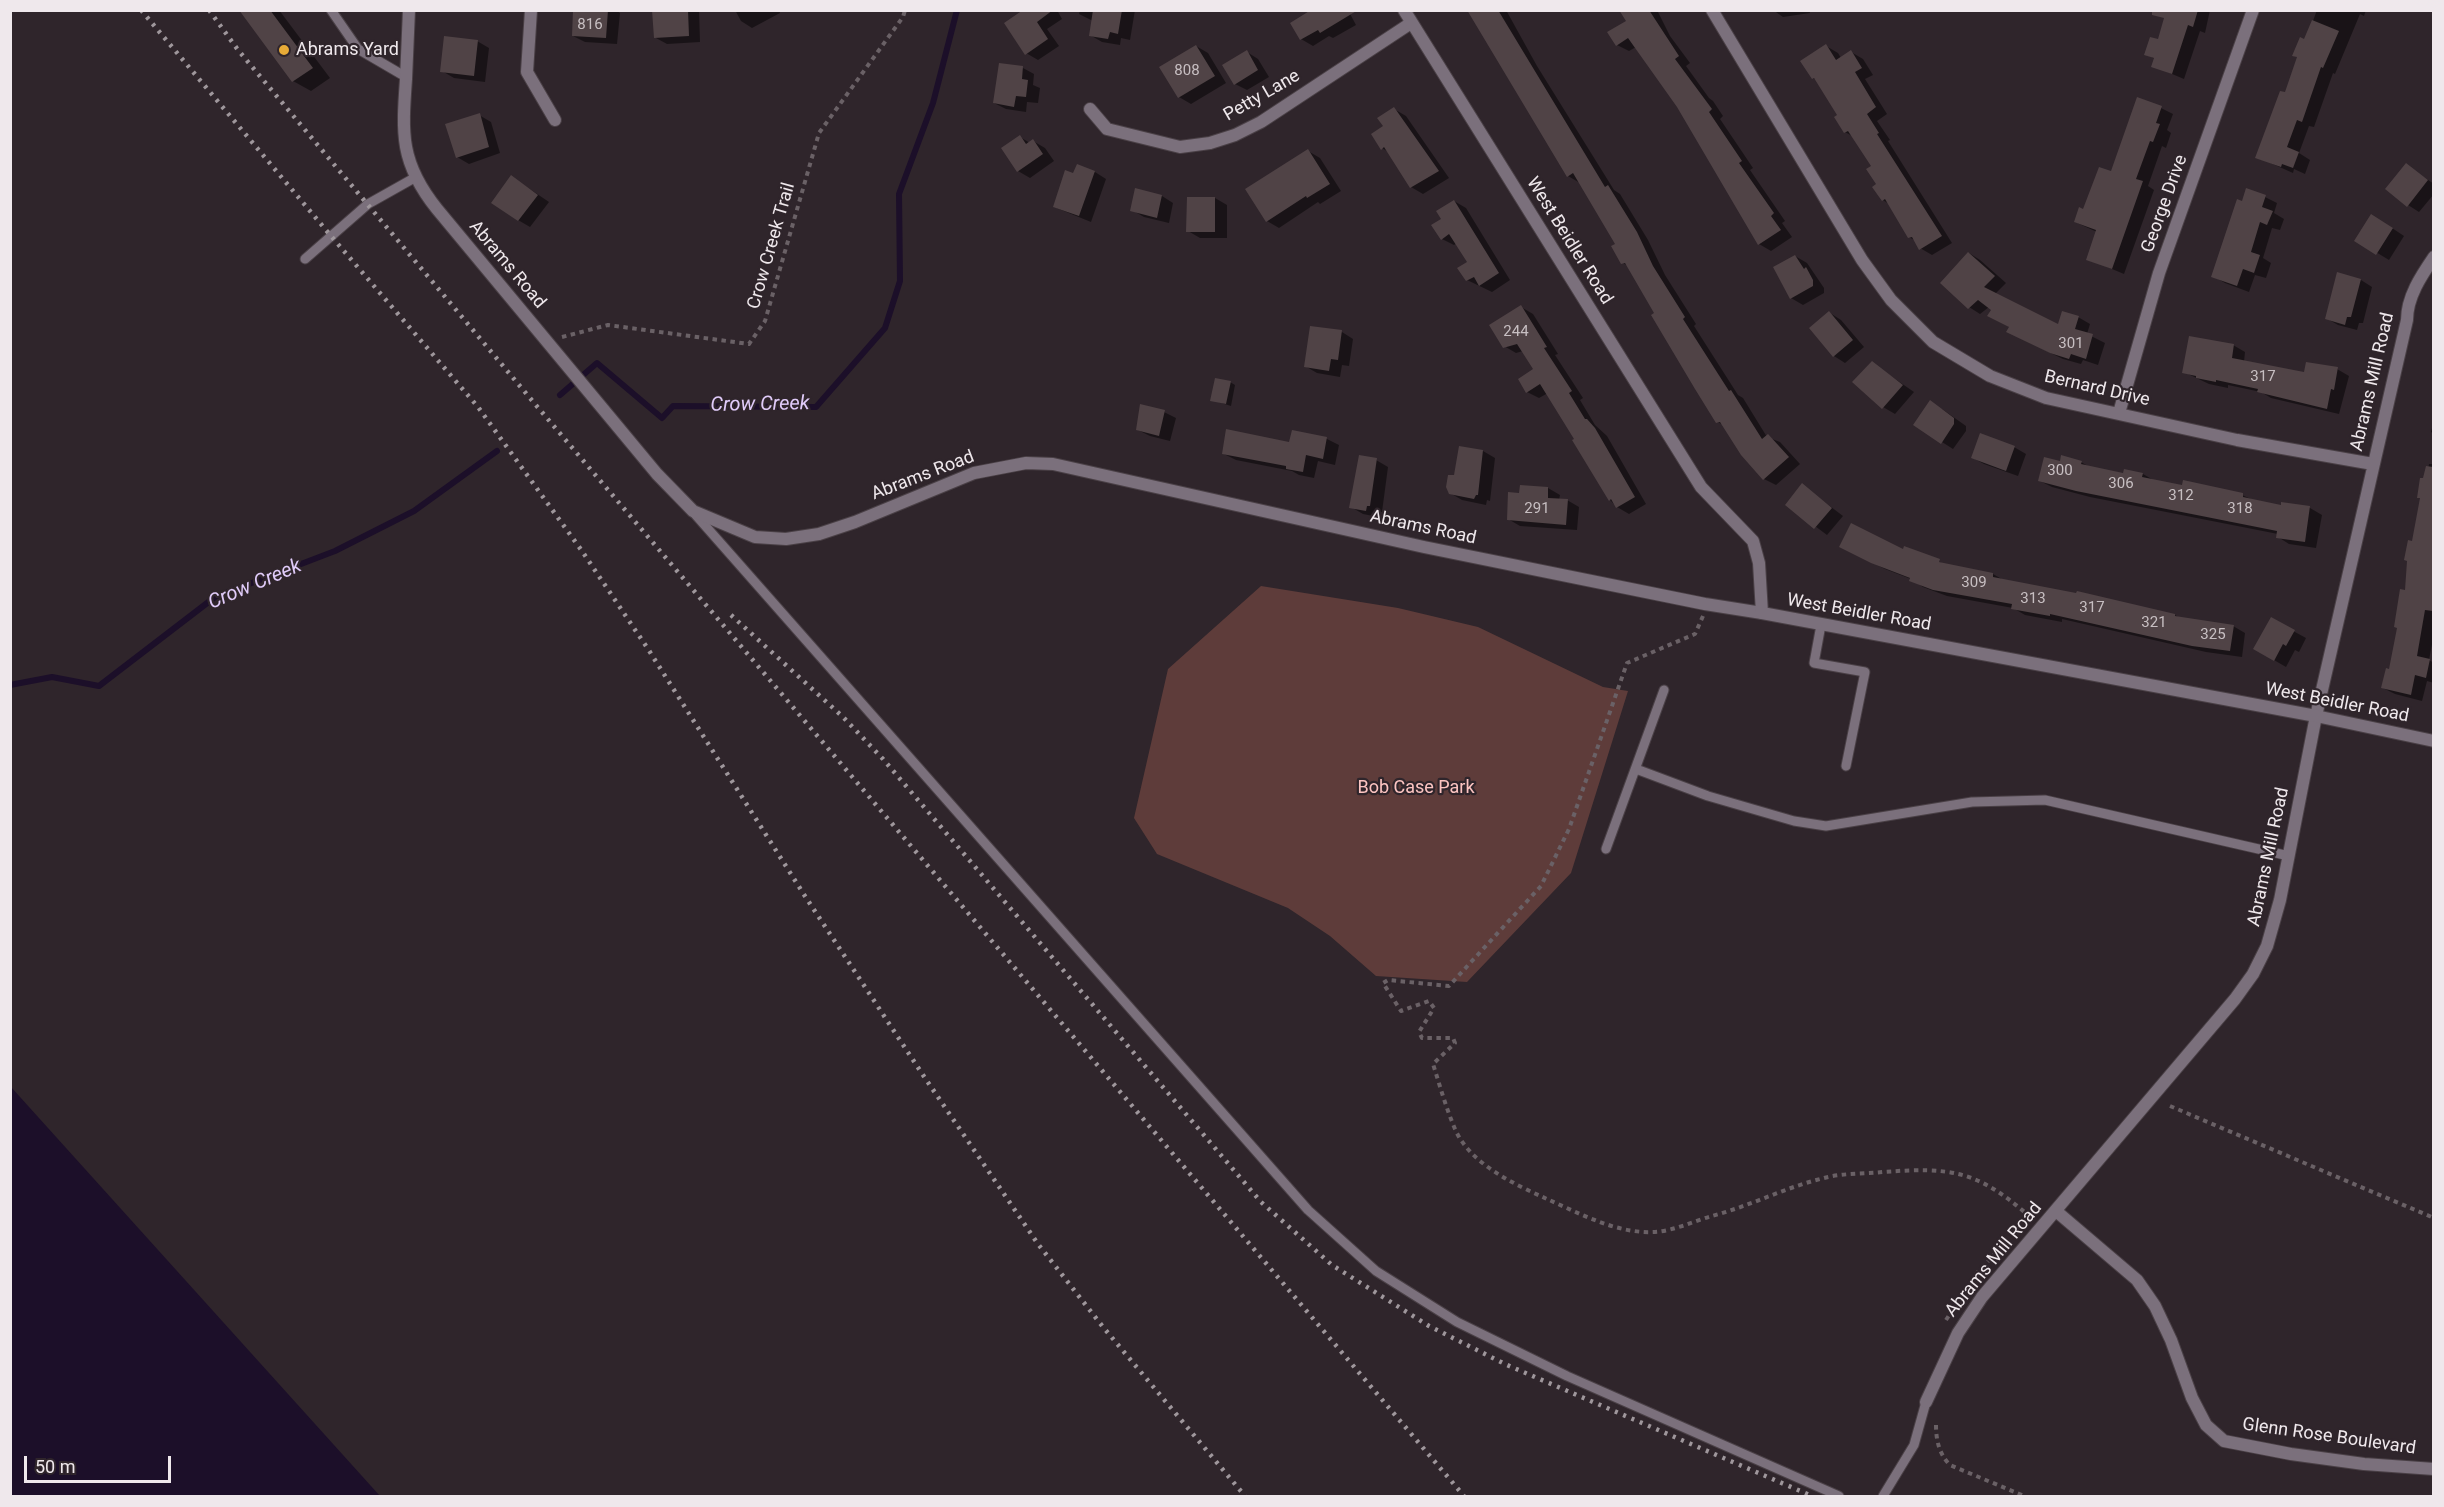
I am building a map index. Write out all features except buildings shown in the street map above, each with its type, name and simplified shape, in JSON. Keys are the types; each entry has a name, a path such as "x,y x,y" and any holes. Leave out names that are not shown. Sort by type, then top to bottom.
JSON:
{"street":[{"name":"Abrams Road","path":"409,10 403,139 416,177 429,199 546,341 657,474 693,511 755,537 786,539 819,534 855,522 974,472 1026,463 1053,464 1424,547 1705,604 1762,613"},
{"path":"531,10 527,72 555,120"},
{"name":"West Beidler Road","path":"1404,10 1701,487 1753,541 1759,563 1762,613 2316,716 2433,741"},
{"name":"Bernard Drive","path":"1712,10 1862,260 1891,300 1928,337 1990,376 2046,398 2087,409 2119,413 2236,440 2373,464"},
{"name":"George Drive","path":"2119,413 2158,273 2253,10"},
{"name":"Petty Lane","path":"1090,109 1107,129 1180,147 1210,143 1235,135 1262,122 1411,23"},
{"name":"Abrams Mill Road","path":"1926,1402 1958,1333 1983,1297 2217,1022 2253,974 2267,946 2280,900 2316,716 2407,320 2407,311 2416,285 2433,256"},
{"name":"Glenn Rose Boulevard","path":"2056,1211 2137,1280 2155,1306 2171,1340 2192,1398 2206,1425 2224,1440 2290,1454 2364,1464 2433,1469"}],"lane":[{"path":"331,10 358,49 406,77"},
{"path":"305,259 368,204 416,177"},
{"path":"693,511 1308,1209 1376,1271 1457,1322 1527,1357 1839,1497"},
{"path":"1821,624 1814,663 1865,672 1846,766"},
{"path":"1606,849 1664,690"},
{"path":"1636,769 1708,796 1794,821 1826,826 1972,802 2045,800 2289,856"},
{"path":"1883,1497 1914,1445 1926,1402"}],"path":[{"name":"Crow Creek Trail","path":"546,341 608,325 748,344 765,321 819,133 903,17 905,10"},
{"path":"1705,604 1702,622 1695,634 1627,663 1569,829 1541,886 1449,986 1388,980 1383,983 1401,1011 1429,1001 1434,1008 1419,1032 1422,1038 1453,1038 1455,1042 1432,1064 1455,1130 1473,1154 1503,1177 1614,1227 1634,1231 1656,1232 1731,1211 1824,1178 1921,1169 1949,1171 1980,1180 2029,1216"},
{"path":"2170,1106 2433,1218"},
{"path":"1936,1421 1937,1443 1947,1462 1961,1471 2024,1497"}],"green space":[{"name":"Bob Case Park","path":"1261,586 1398,608 1478,627 1603,687 1628,691 1571,873 1467,982 1376,976 1330,936 1288,908 1157,854 1134,818 1168,669"}],"shaded area":[{"path":"11,1087 380,1496 11,1496"}],"waterway":[{"name":"Crow Creek","path":"560,395 597,363 662,418 673,406 816,407 885,328 900,281 899,194 933,103 957,10"},
{"name":"Crow Creek","path":"10,685 52,677 99,686 215,597 335,551 414,511 497,451"}],"railway":[{"path":"141,10 478,407 582,551 648,649 803,893 1038,1244 1103,1327 1245,1496"},
{"path":"209,10 238,50 535,404 1464,1496"},
{"path":"731,615 843,717 883,759 1261,1202 1332,1265 1429,1326 1507,1365 1812,1496"}],"place":[{"name":"Abrams Yard","path":"284,50"}]}
